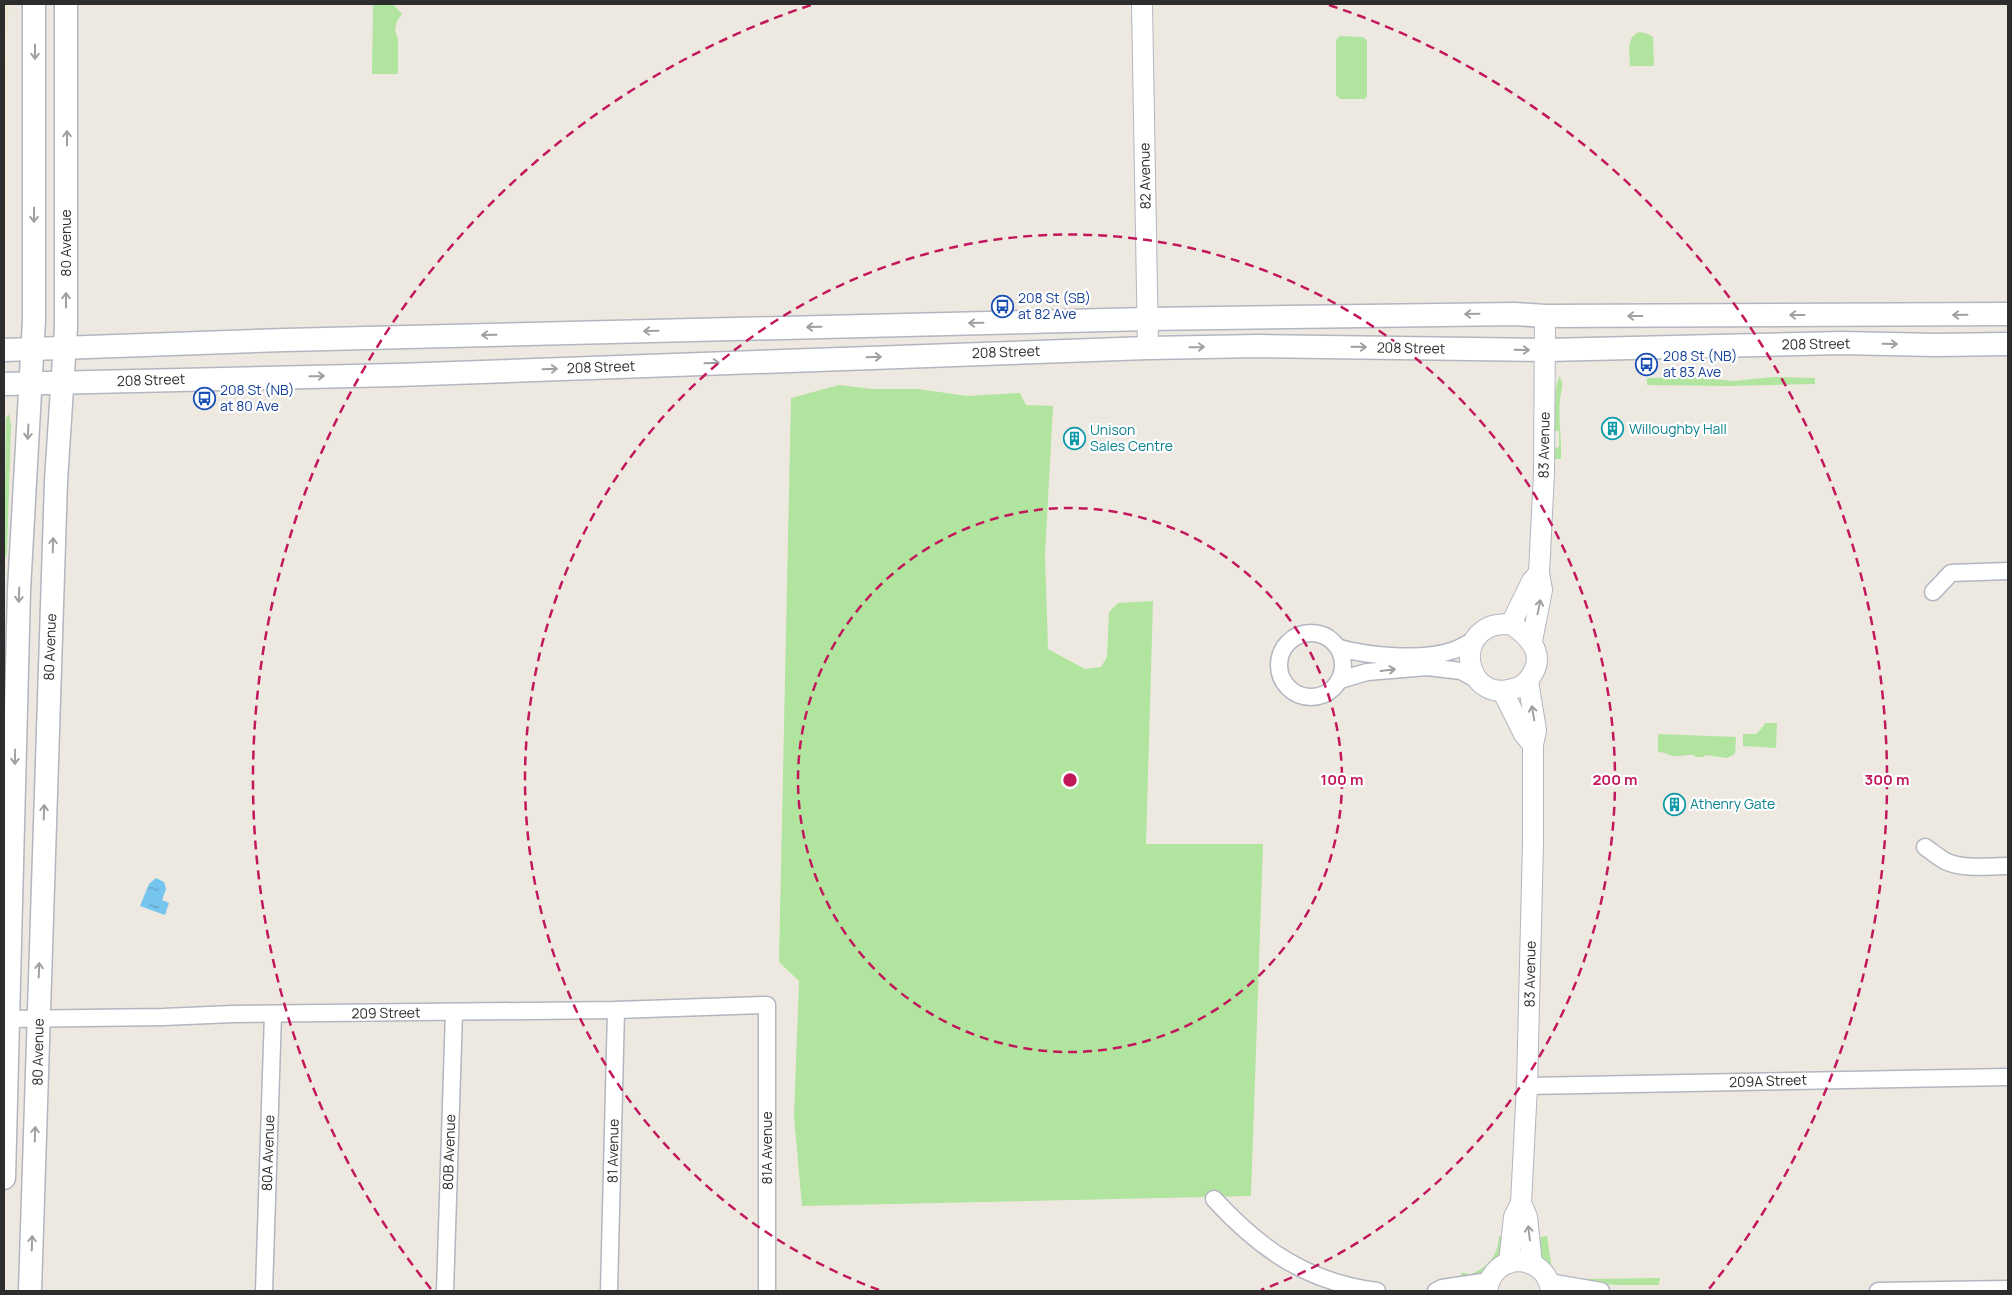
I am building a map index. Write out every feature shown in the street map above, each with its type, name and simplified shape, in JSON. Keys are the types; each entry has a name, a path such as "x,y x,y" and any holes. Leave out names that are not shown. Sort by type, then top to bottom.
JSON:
{"main road":[{"path":"4,1178 6,1019 19,590 33,350 34,4"},
{"name":"80 Avenue","path":"30,1291 56,481 65,349 66,4"},
{"name":"208 Street","path":"4,350 285,340 1147,319 1516,314 1546,316 2008,314"},
{"name":"208 Street","path":"4,384 397,375 1148,348 1259,346 1546,350 1841,343 2008,344"}],"street":[{"name":"82 Avenue","path":"1142,4 1148,348"},
{"name":"83 Avenue","path":"1532,641 1542,590 1539,573 1544,473 1546,316"},
{"path":"1933,592 1951,572 2008,571"},
{"name":"83 Avenue","path":"1511,624 1532,581 1539,573"},
{"path":"1340,680 1366,672 1427,667 1461,671 1488,688 1503,692 1519,687 1528,681 1534,672 1536,651 1532,641 1525,633 1511,624 1494,626 1483,631 1471,649 1472,671 1478,681"},
{"path":"1340,648 1344,669 1340,680 1325,695 1304,697 1286,685 1280,676 1278,665 1285,645 1302,633 1313,632 1324,635 1340,648 1361,654 1398,656 1452,651 1476,639"},
{"name":"83 Avenue","path":"1509,1263 1514,1216 1521,1203 1527,1086 1534,842 1533,745 1536,730 1528,681"},
{"path":"1503,692 1524,734 1533,745"},
{"path":"1925,847 1943,860 1955,864 1968,866 2008,866"},
{"name":"209 Street","path":"6,1019 616,1010 767,1005"},
{"name":"81A Avenue","path":"767,1005 767,1291"},
{"name":"81 Avenue","path":"610,1291 616,1010"},
{"name":"80B Avenue","path":"445,1291 454,1012"},
{"name":"80A Avenue","path":"264,1291 273,1014"},
{"name":"209A Street","path":"1527,1086 2008,1077"},
{"path":"1214,1199 1232,1218 1280,1258 1336,1284 1377,1291"},
{"name":"83 Avenue","path":"1521,1203 1527,1217 1532,1264"},
{"path":"1436,1291 1442,1288 1488,1286 1501,1267 1517,1261 1532,1264 1545,1274 1550,1286 1601,1291"},
{"path":"1878,1291 2008,1289"}],"shaded area":[{"path":"4,4 9,4 7,38 4,42"},
{"path":"4,55 7,57 6,309 4,311"}],"green space":[{"path":"373,4 393,4 402,14 397,21 395,30 398,39 398,74 372,74"},
{"path":"1640,32 1653,37 1654,66 1630,66 1630,42 1635,34"},
{"path":"1340,36 1363,37 1367,41 1367,96 1365,99 1340,99 1336,95 1336,40"},
{"path":"1559,376 1562,384 1560,399 1561,459 1553,459 1554,448 1559,447 1559,431 1554,431 1556,388"},
{"path":"1689,377 1689,379 1694,379 1694,377 1734,381 1774,377 1815,378 1815,384 1647,385 1647,378"},
{"path":"839,385 872,389 918,389 968,396 1020,393 1026,405 1053,406 1045,555 1048,649 1085,669 1101,667 1107,657 1109,612 1118,603 1153,601 1146,844 1263,844 1251,1196 802,1206 794,1116 799,981 779,962 791,398"},
{"path":"9,414 11,425 7,552 4,565 6,418"},
{"path":"1765,723 1777,723 1776,748 1743,746 1743,734 1756,734"},
{"path":"1658,734 1736,737 1735,754 1727,758 1705,755 1704,757 1695,757 1694,755 1671,756 1658,752"},
{"path":"1499,1236 1506,1237 1500,1255 1492,1266 1480,1274 1462,1279 1461,1273 1467,1273 1468,1275 1481,1269 1490,1261 1494,1256"},
{"path":"1547,1236 1552,1273 1541,1260 1535,1238"},
{"path":"1660,1278 1659,1285 1586,1283 1587,1279"}],"water":[{"path":"156,878 164,882 166,889 162,900 169,903 165,915 140,906 149,884"}],"place":[{"name":"208 St (SB) at 82 Ave","path":"1002,306"},
{"name":"208 St (NB) at 83 Ave","path":"1647,364"},
{"name":"208 St (NB) at 80 Ave","path":"204,398"},
{"name":"Willoughby Hall","path":"1613,429"},
{"name":"Unison Sales Centre","path":"1074,438"},
{"name":"Athenry Gate","path":"1674,804"}]}
